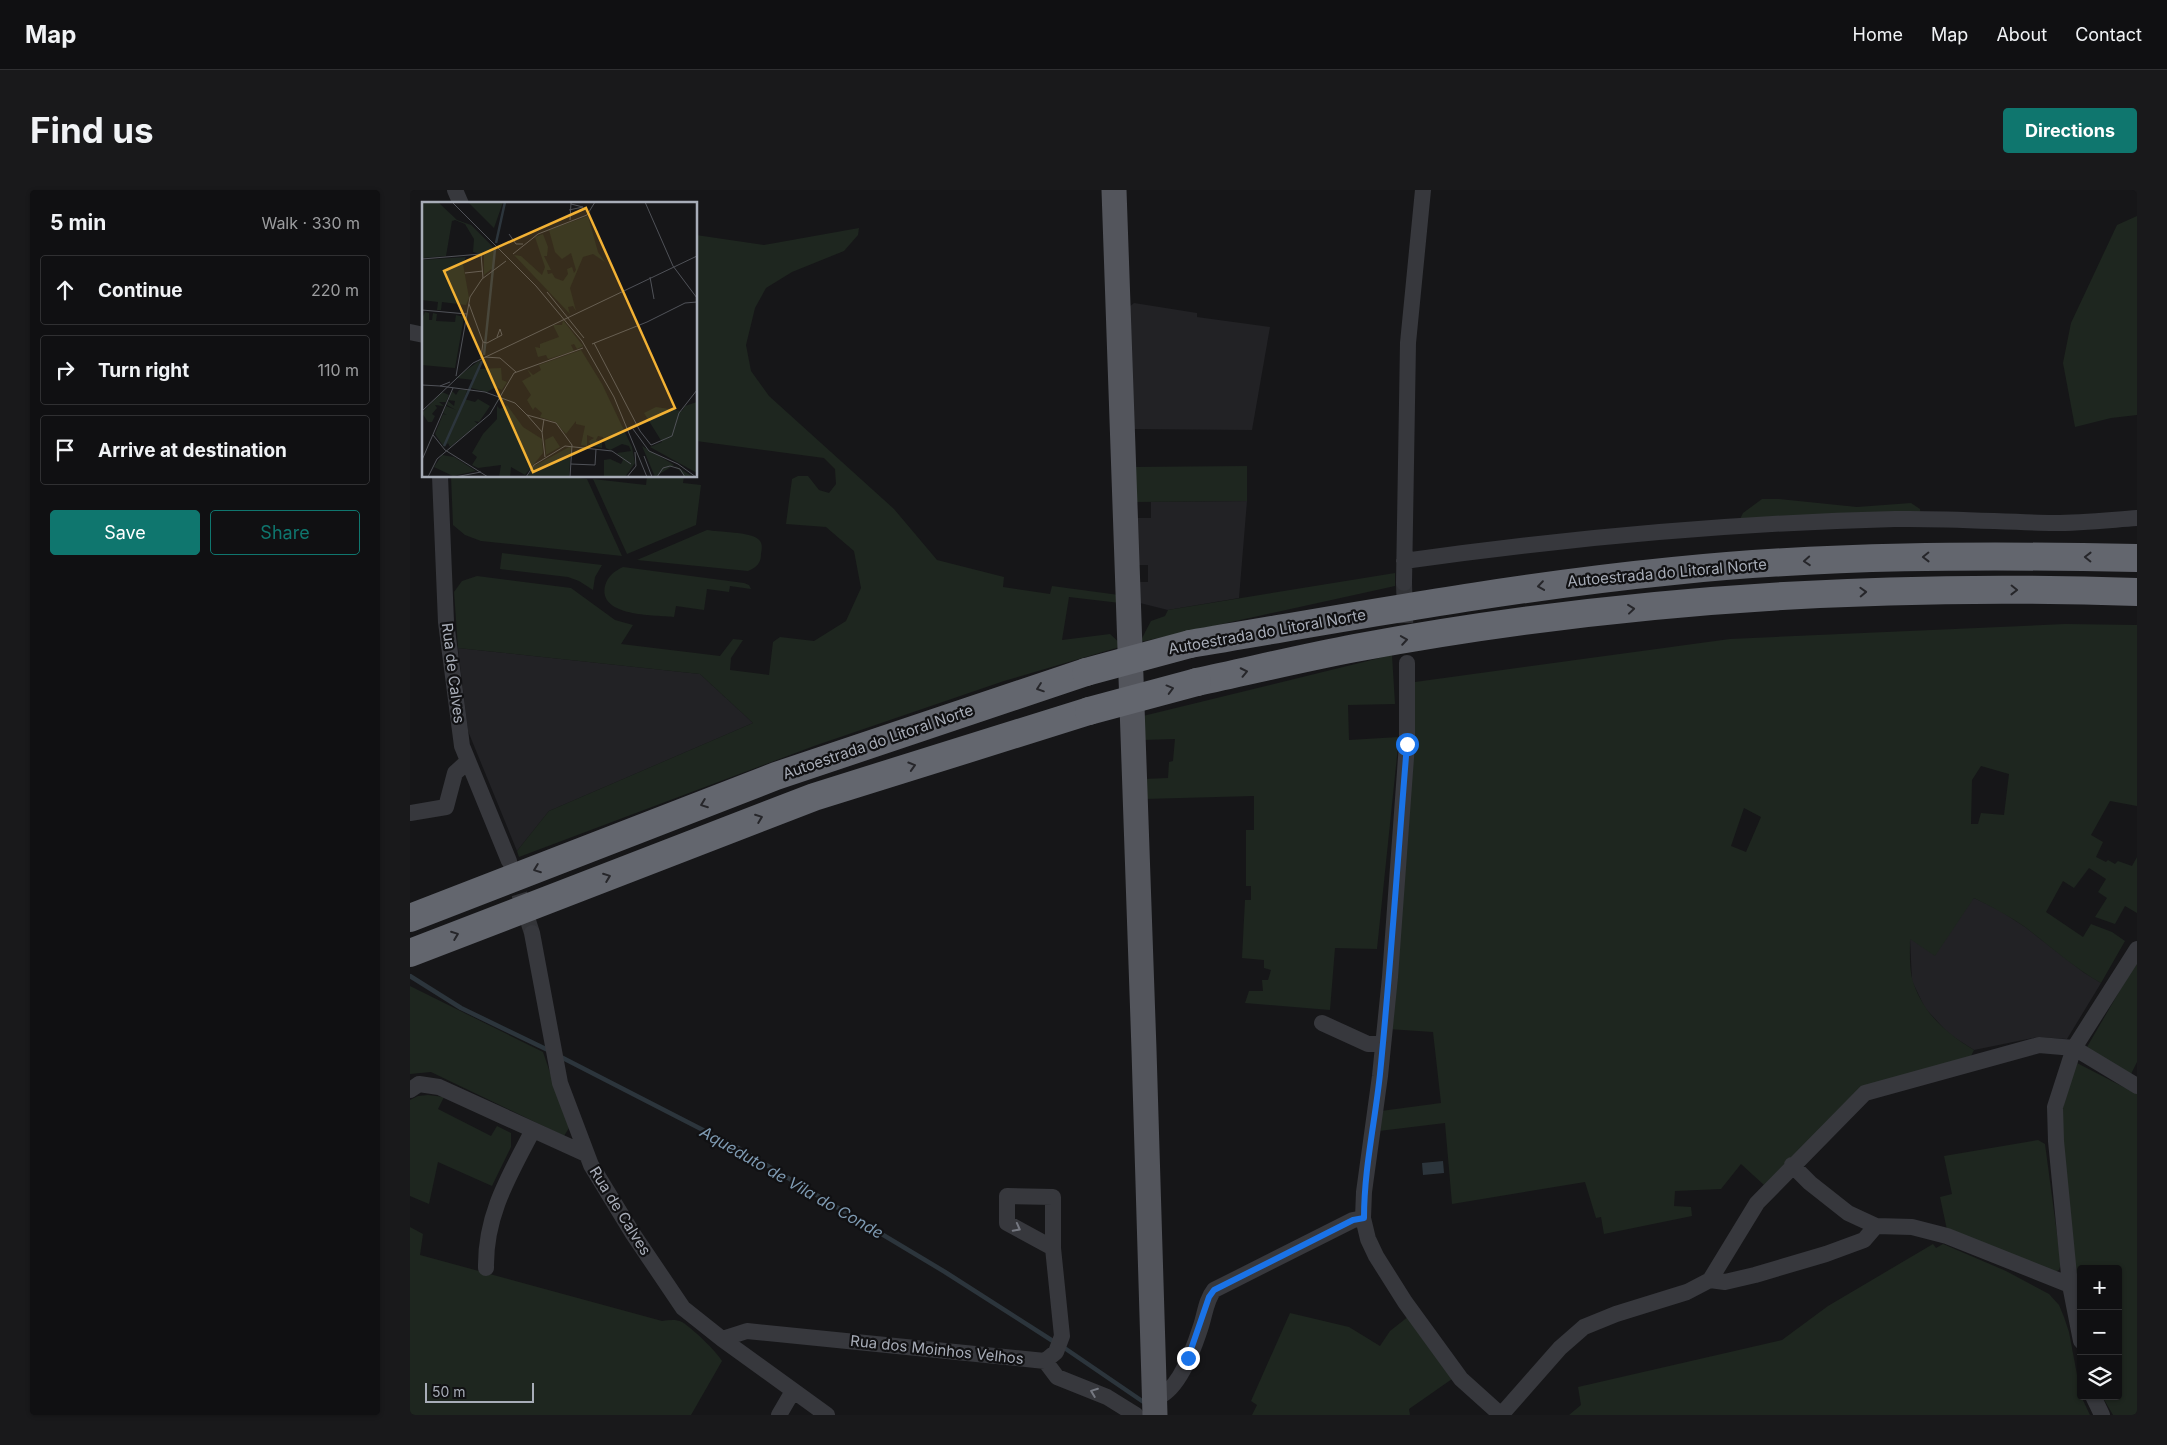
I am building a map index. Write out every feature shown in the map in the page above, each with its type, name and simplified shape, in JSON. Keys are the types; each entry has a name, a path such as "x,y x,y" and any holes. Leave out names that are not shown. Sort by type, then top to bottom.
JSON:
{"highway":[{"name":"Autoestrada do Litoral Norte","path":"410,918 776,776 1086,672 1190,644 1543,585 1676,570 1856,558 2020,556 2137,558"},
{"name":"Autoestrada do Litoral Norte","path":"410,953 814,797 1089,711 1197,682 1355,648 1582,614 1724,600 1863,592 1956,590 2137,592"}],"main road":[{"path":"1114,190 1144,1050 1148,1409"}],"street":[{"path":"455,190 460,202"},
{"path":"1404,582 1408,343 1423,190"},
{"name":"Rua de Calves","path":"440,478 446,622 462,746 509,861"},
{"path":"1404,561 1516,545 1796,522 1897,519 2056,523 2137,518"},
{"path":"1407,663 1407,744 1383,1044 1364,1192 1364,1218 1368,1239 1376,1256 1405,1302 1461,1380 1501,1415 1560,1348 1584,1327 1616,1314 1687,1292 1710,1280 1757,1203 1792,1165 1865,1093 2039,1046 2074,1048 2137,1086"},
{"path":"410,813 446,806 455,773 468,761"},
{"name":"Rua de Calves","path":"532,933 560,1083 591,1165 633,1234 684,1308 722,1339 826,1415"},
{"path":"2077,1321 2070,1285 2056,1141 2055,1107 2074,1048 2137,949"},
{"path":"1322,1023 1368,1044 1383,1044"},
{"path":"410,1090 420,1084 439,1087 586,1154"},
{"path":"486,1268 490,1223 496,1204 533,1130"},
{"path":"1792,1165 1810,1183 1848,1213 1876,1226 1912,1227 1947,1236 2070,1285"},
{"path":"1148,1409 1167,1393 1180,1374 1195,1341 1209,1297 1214,1290 1353,1220 1364,1218"},
{"path":"1710,1280 1725,1282 1826,1254 1864,1240 1876,1226"},
{"path":"1045,1361 1056,1352 1062,1336 1053,1248"},
{"name":"Rua dos Moinhos Velhos","path":"722,1339 747,1331 1045,1361 1057,1377 1107,1397 1148,1409"},
{"path":"779,1415 793,1390"},
{"path":"2095,1400 2102,1415"}],"shaded area":[{"path":"2137,216 2137,415 2111,418 2075,427 2063,363 2071,323 2117,225"},
{"path":"859,228 858,235 844,251 792,272 766,288 755,308 746,345 751,371 769,396 894,509 937,560 1004,577 1003,587 1050,594 1052,586 1119,595 1120,603 1069,597 1062,640 1110,634 1123,646 1004,681 814,746 519,857 517,851 549,811 753,723 700,674 458,648 454,592 462,581 477,576 571,588 615,620 633,625 621,644 720,656 733,639 743,640 731,658 730,670 769,675 773,642 780,637 814,641 846,621 861,588 854,551 826,527 786,524 792,479 798,476 808,476 819,490 829,493 836,484 835,469 824,458 698,441 698,235 764,245"},
{"path":"1134,303 1197,313 1197,317 1270,327 1252,430 1134,429 1129,307"},
{"path":"1247,466 1247,501 1136,502 1134,467"},
{"path":"451,478 587,479 622,556 481,541 465,535 453,525"},
{"path":"647,478 684,478 683,483 701,485 696,525 627,554 593,479 646,485"},
{"path":"1762,499 1857,507 1911,503 1920,509 1921,516 1738,523 1743,513"},
{"path":"1247,501 1239,598 1168,610 1140,603 1140,582 1148,582 1148,565 1139,565 1137,518 1151,518 1151,502"},
{"path":"707,530 742,534 758,539 762,546 759,562 748,571 637,560"},
{"path":"502,553 602,565 595,577 593,590 579,581 568,577 500,569"},
{"path":"623,567 744,583 749,585 751,589 730,586 729,592 707,589 704,610 676,606 674,617 630,612 610,604 605,596 605,586 609,577"},
{"path":"1395,573 1395,586 1140,642 1151,621 1165,616 1168,610"},
{"path":"2065,624 2137,625 2137,806 2110,801 2091,835 2103,842 2096,857 2106,862 2108,860 2115,864 2118,861 2132,866 2137,857 2137,913 2125,906 2115,924 2095,917 2107,898 2098,892 2106,879 2089,868 2074,888 2063,881 2046,912 2083,937 2091,924 2112,932 2125,941 2101,983 2071,963 2025,927 1974,898 1935,956 1910,939 1910,961 1913,982 1923,1004 1937,1022 1954,1037 1974,1050 1969,1060 1864,1088 1764,1185 1741,1164 1721,1189 1675,1191 1674,1206 1691,1207 1692,1216 1604,1234 1601,1217 1596,1218 1585,1182 1452,1204 1445,1123 1379,1131 1381,1111 1441,1103 1433,1032 1388,1029 1415,682 1730,639","holes":["1981,766 2009,774 2004,815 1981,813 1978,824 1971,824 1972,780","1744,808 1761,817 1746,852 1731,846"]},
{"path":"458,648 700,674 753,723 549,811 517,851 468,731"},
{"path":"1392,655 1395,704 1348,705 1349,740 1399,737 1377,949 1335,948 1330,1010 1245,1003 1249,991 1263,991 1262,980 1268,980 1271,970 1264,968 1264,960 1242,958 1245,900 1251,900 1251,886 1246,886 1246,830 1254,830 1254,796 1144,799 1144,779 1168,778 1169,762 1173,761 1175,739 1142,740 1143,716"},
{"path":"1974,898 1999,910 2025,927 2083,972 2101,983 2067,1039 2038,1037 1974,1050 1949,1034 1925,1008 1912,981 1910,938"},
{"path":"2137,961 2137,1062 2129,1078 2087,1047"},
{"path":"410,986 543,1052 569,1128 564,1136 431,1072 410,1074"},
{"path":"2077,1063 2137,1094 2137,1415 2113,1415 2104,1400 2122,1400 2122,1265 2077,1265 2077,1278 2061,1146 2062,1112"},
{"path":"418,1096 444,1097 438,1109 491,1136 497,1126 511,1133 511,1147 492,1186 438,1162 429,1204 410,1196 410,1100"},
{"path":"2038,1140 2045,1144 2061,1264 2059,1270 2055,1272 1947,1230 1940,1197 1952,1194 1944,1156"},
{"path":"1443,1161 1444,1173 1423,1175 1422,1163"},
{"path":"410,1227 423,1234 420,1255 662,1321 680,1321 704,1340 722,1361 691,1415 410,1415"},
{"path":"1933,1244 1936,1248 1943,1244 2006,1271 2049,1294 2059,1305 2069,1332 2077,1375 2077,1400 2083,1400 2090,1415 1569,1415 1581,1405 1578,1387 1782,1340 1828,1306"},
{"path":"1290,1313 1349,1327 1380,1346 1390,1331 1409,1316 1452,1379 1409,1409 1410,1415 1252,1415 1257,1405 1251,1401"}],"waterway":[{"name":"Aqueduto de Vila do Conde","path":"410,976 461,1008 550,1051"},
{"name":"Aqueduto de Vila do Conde","path":"559,1056 738,1148 945,1272 1056,1343"},
{"name":"Aqueduto de Vila do Conde","path":"1063,1347 1145,1403"}],"tunnel":[{"path":"1404,583 1406,648"},
{"path":"512,871 532,933"}],"route":[{"path":"1188,1358 1201,1326 1209,1297 1214,1290 1353,1220 1364,1218 1364,1192 1380,1076 1390,977 1407,744"}]}
